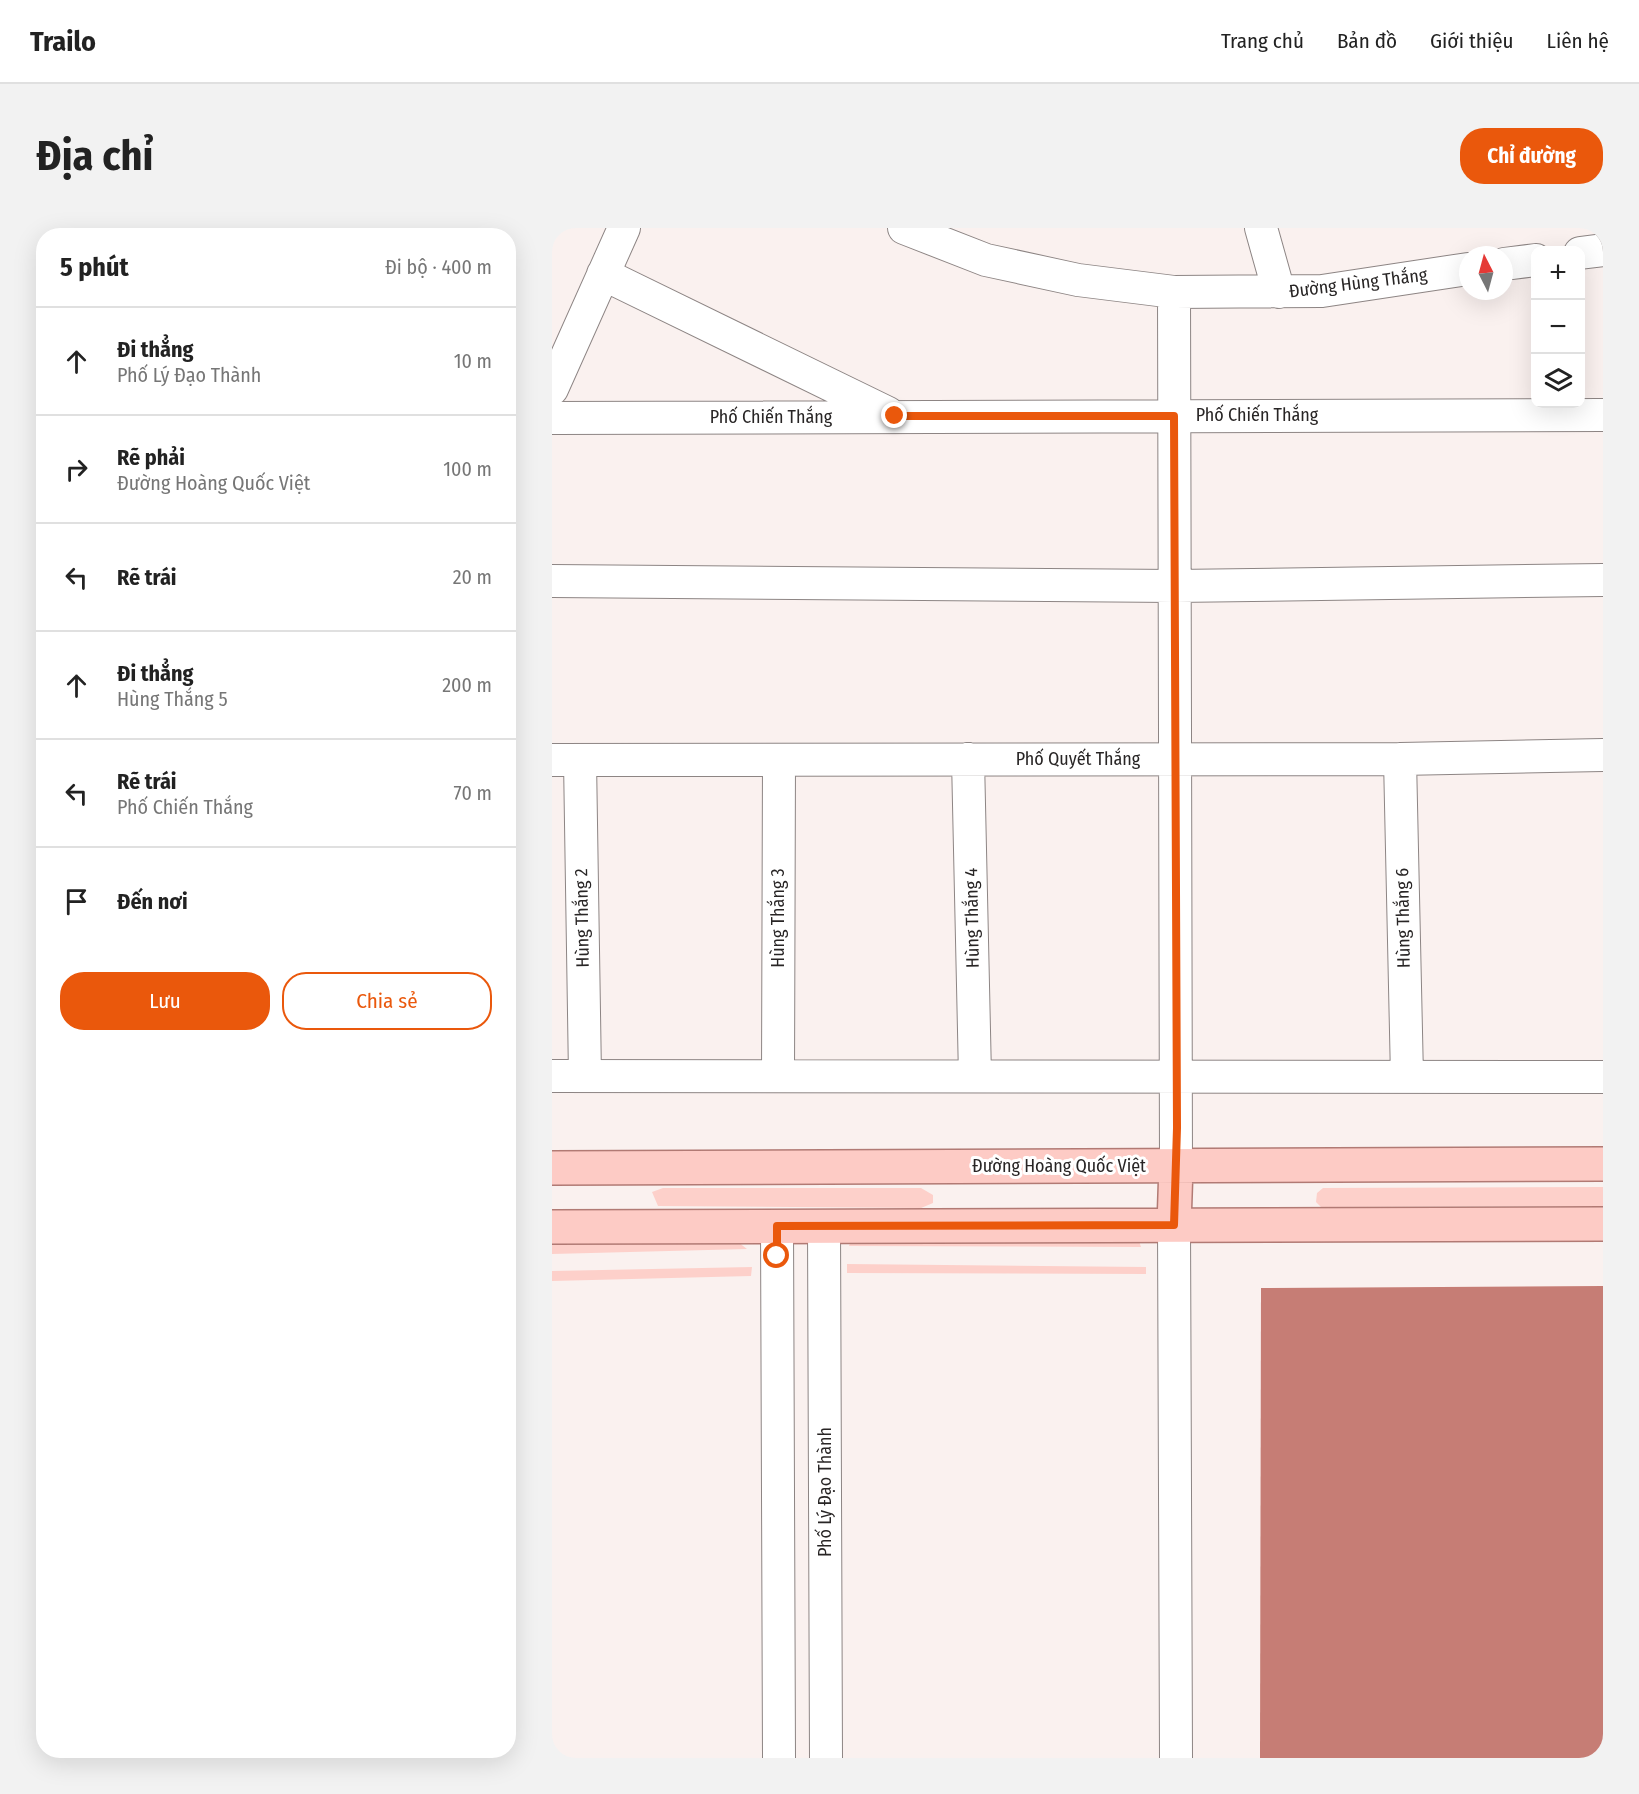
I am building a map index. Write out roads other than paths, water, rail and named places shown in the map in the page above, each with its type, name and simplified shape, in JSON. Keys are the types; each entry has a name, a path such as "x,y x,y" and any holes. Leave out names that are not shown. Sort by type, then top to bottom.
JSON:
{"main road":[{"name":"Đường Hoàng Quốc Việt","path":"552,1168 1603,1164"},
{"path":"1174,1225 1176,1166"},
{"path":"552,1227 1603,1224"}],"street":[{"path":"552,389 624,228"},
{"path":"904,228 937,234 986,260 1055,275 1174,292 1279,292"},
{"name":"Đường Hùng Thắng","path":"1261,228 1279,292 1322,291 1459,271"},
{"path":"1585,252 1603,250"},
{"path":"1513,263 1531,261"},
{"path":"603,274 895,416"},
{"path":"1174,292 1176,1166"},
{"name":"Phố Chiến Thắng","path":"552,418 1603,415"},
{"path":"552,581 1175,586 1603,580"},
{"name":"Phố Quyết Thắng","path":"566,760 1400,759 1603,755"},
{"name":"Hùng Thắng 4","path":"968,759 975,1076"},
{"name":"Hùng Thắng 6","path":"1400,759 1407,1077"},
{"name":"Hùng Thắng 2","path":"566,760 585,1076"},
{"name":"Hùng Thắng 3","path":"778,1076 779,761"},
{"path":"552,1076 1603,1077"},
{"path":"1174,1225 1176,1758"},
{"path":"777,1226 779,1758"},
{"name":"Phố Lý Đạo Thành","path":"824,1226 826,1758"}]}
